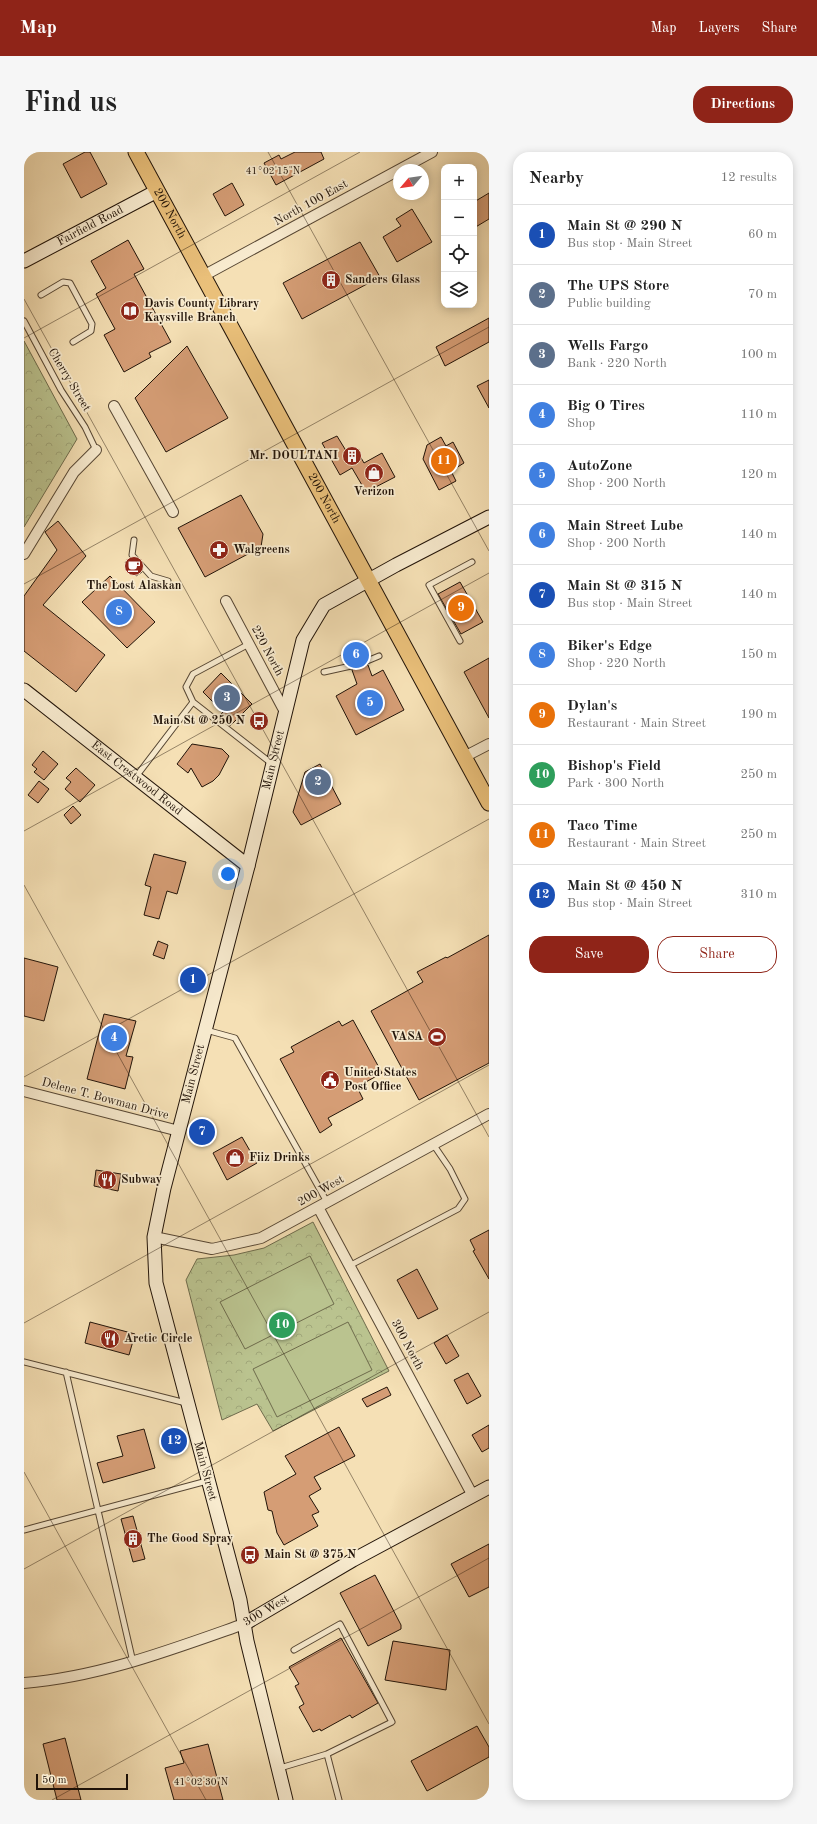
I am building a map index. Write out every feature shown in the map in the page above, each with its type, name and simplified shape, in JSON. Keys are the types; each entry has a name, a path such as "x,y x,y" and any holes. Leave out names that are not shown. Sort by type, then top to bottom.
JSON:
{"main road":[{"name":"200 North","path":"136,152 489,803"},
{"name":"Fairfield Road","path":"24,261 157,191"},
{"name":"Main Street","path":"286,1800 244,1624 156,1283 154,1237 179,1131 248,866 272,763 304,640 324,605 489,517"},
{"name":"East Crestwood Road","path":"24,690 134,778 248,866"},
{"name":"300 West","path":"244,1624 353,1560 489,1487"}],"street":[{"name":"North 100 East","path":"203,276 432,152"},
{"path":"114,406 173,512"},
{"path":"24,554 74,472 96,450"},
{"name":"220 North","path":"226,601 285,712"},
{"path":"464,757 489,744"},
{"name":"Delene T. Bowman Drive","path":"24,1091 179,1131"},
{"name":"200 West","path":"154,1237 212,1249 261,1238 489,1114"},
{"name":"300 North","path":"318,1207 473,1496"},
{"name":"300 West","path":"24,1683 51,1681 133,1662 244,1624"}],"lane":[{"path":"41,295 62,282 70,283 92,324 91,331 73,342"},
{"name":"Cherry Street","path":"24,321 61,390 85,427 96,450"},
{"path":"134,540 132,555 151,576 168,580"},
{"path":"460,642 428,585 472,562"},
{"path":"249,644 193,674 186,687 193,702 272,763"},
{"path":"367,661 379,656"},
{"path":"324,672 351,666"},
{"path":"134,778 193,702"},
{"path":"206,1030 235,1038 327,1202"},
{"path":"349,1266 458,1209 465,1199 450,1169 433,1144"},
{"path":"24,1362 188,1403"},
{"path":"66,1372 133,1662"},
{"path":"24,1530 208,1481"},
{"path":"279,1769 327,1754 392,1722 340,1624 294,1650"},
{"path":"327,1754 339,1800"}],"green space":[{"path":"24,341 77,439 24,527"},
{"path":"313,1222 389,1371 273,1431 257,1404 222,1420 186,1280 197,1259 234,1255 264,1248"},
{"path":"310,1256 334,1304 245,1349 220,1302"},
{"path":"348,1322 372,1370 277,1417 253,1369"}],"building":[{"path":"85,152 90,152 107,184 81,198 63,164"},
{"path":"295,152 321,152 324,159 276,185 264,163 279,155 281,159"},
{"path":"232,183 244,205 225,216 213,194"},
{"path":"489,193 489,219 477,226 477,200"},
{"path":"412,209 432,242 397,262 383,237 401,226 396,219"},
{"name":"Davis County Library Kaysville Branch","path":"128,240 144,269 134,274 171,342 149,353 151,357 124,372 104,335 115,329 96,294 106,288 91,261"},
{"name":"Sanders Glass","path":"360,242 380,277 302,319 283,283"},
{"path":"489,318 489,342 445,366 436,347"},
{"path":"187,346 228,418 166,452 135,398"},
{"path":"489,380 489,408 477,386"},
{"path":"337,436 348,454 356,449 364,463 382,453 395,477 366,492 352,468 340,475 322,443"},
{"path":"441,437 446,446 453,442 464,463 451,471 456,481 439,490 423,459 427,445"},
{"name":"Walgreens","path":"241,495 263,534 261,547 205,577 178,528"},
{"path":"58,521 86,556 43,605 105,655 76,692 24,651 24,596 57,550 45,532"},
{"name":"The Lost Alaskan","path":"130,559 142,572 136,576 125,562"},
{"path":"110,576 155,622 127,648 82,602"},
{"path":"460,582 483,622 461,634 438,594"},
{"path":"360,643 365,657 363,662 368,665 372,676 383,670 404,710 356,735 336,696 357,684 352,670 355,665 350,662 345,648"},
{"path":"489,658 489,718 464,672"},
{"path":"221,673 252,704 230,726 218,717 223,712 203,692"},
{"path":"192,744 222,749 229,756 219,775 213,781 202,787 191,768 188,773 177,764"},
{"path":"43,751 58,764 44,780 34,772 37,769 32,765"},
{"path":"320,764 341,804 301,825 293,812 305,772"},
{"path":"76,768 95,785 80,802 65,789 71,782 66,778"},
{"path":"39,781 49,789 38,803 28,795"},
{"path":"73,806 81,815 71,824 64,815"},
{"path":"154,854 186,862 177,894 167,891 159,919 144,915 151,887 145,885"},
{"name":"VASA","path":"489,935 489,1063 419,1100 371,1011 423,982 417,972 446,957 447,958"},
{"path":"158,941 168,945 164,959 153,955"},
{"path":"24,958 58,967 44,1021 24,1016"},
{"path":"104,1014 136,1021 126,1056 133,1057 125,1089 87,1079"},
{"name":"United States Post Office","path":"353,1020 382,1073 357,1087 363,1099 328,1118 332,1125 320,1133 280,1059 294,1052 291,1047 339,1021 342,1026"},
{"name":"Fiiz Drinks","path":"242,1137 257,1163 227,1180 213,1153"},
{"name":"Subway","path":"96,1170 121,1174 118,1191 94,1186"},
{"path":"489,1230 489,1279 473,1251 475,1250 470,1240"},
{"path":"417,1269 438,1309 418,1319 397,1280"},
{"name":"Arctic Circle","path":"90,1322 135,1334 129,1355 85,1343"},
{"path":"447,1335 459,1356 446,1364 434,1343"},
{"path":"468,1373 481,1396 467,1404 454,1380"},
{"path":"387,1387 391,1395 367,1407 362,1399"},
{"path":"489,1425 489,1448 482,1452 472,1435"},
{"path":"339,1427 355,1456 314,1477 321,1489 309,1496 319,1512 312,1515 318,1526 284,1545 277,1533 272,1511 268,1510 264,1492 296,1474 285,1456"},
{"path":"144,1429 155,1468 103,1483 97,1463 123,1456 117,1436"},
{"name":"The Good Spray","path":"133,1516 145,1559 133,1562 121,1519"},
{"path":"489,1544 489,1587 469,1597 451,1564"},
{"path":"375,1575 401,1625 401,1629 368,1646 340,1593"},
{"path":"341,1638 378,1703 352,1718 350,1715 321,1731 320,1729 313,1732 299,1707 304,1704 295,1686 299,1684 289,1667"},
{"path":"393,1641 450,1650 446,1690 385,1680"},
{"path":"477,1726 489,1747 489,1757 427,1791 411,1761"},
{"path":"65,1738 81,1800 57,1800 43,1744"},
{"path":"208,1744 223,1800 174,1800 165,1768 184,1763 180,1751"}],"place":[{"name":"Sanders Glass","path":"331,280"},
{"name":"Davis County Library Kaysville Branch","path":"130,311"},
{"name":"Mr. DOULTANI","path":"352,456"},
{"name":"Taco Time","path":"444,461"},
{"name":"Verizon","path":"374,473"},
{"name":"Walgreens","path":"219,550"},
{"name":"The Lost Alaskan","path":"134,566"},
{"name":"Dylan's","path":"461,608"},
{"name":"Biker's Edge","path":"119,612"},
{"name":"Main Street Lube","path":"356,655"},
{"name":"Wells Fargo","path":"227,698"},
{"name":"AutoZone","path":"370,703"},
{"name":"Main St @ 250 N","path":"259,721"},
{"name":"The UPS Store","path":"318,782"},
{"name":"Main St @ 290 N","path":"193,980"},
{"name":"VASA","path":"437,1037"},
{"name":"Big O Tires","path":"114,1038"},
{"name":"United States Post Office","path":"330,1080"},
{"name":"Main St @ 315 N","path":"202,1132"},
{"name":"Fiiz Drinks","path":"235,1158"},
{"name":"Subway","path":"107,1180"},
{"name":"Bishop's Field","path":"282,1325"},
{"name":"Arctic Circle","path":"110,1339"},
{"name":"Main St @ 450 N","path":"174,1441"},
{"name":"The Good Spray","path":"133,1539"},
{"name":"Main St @ 375 N","path":"250,1555"}]}
